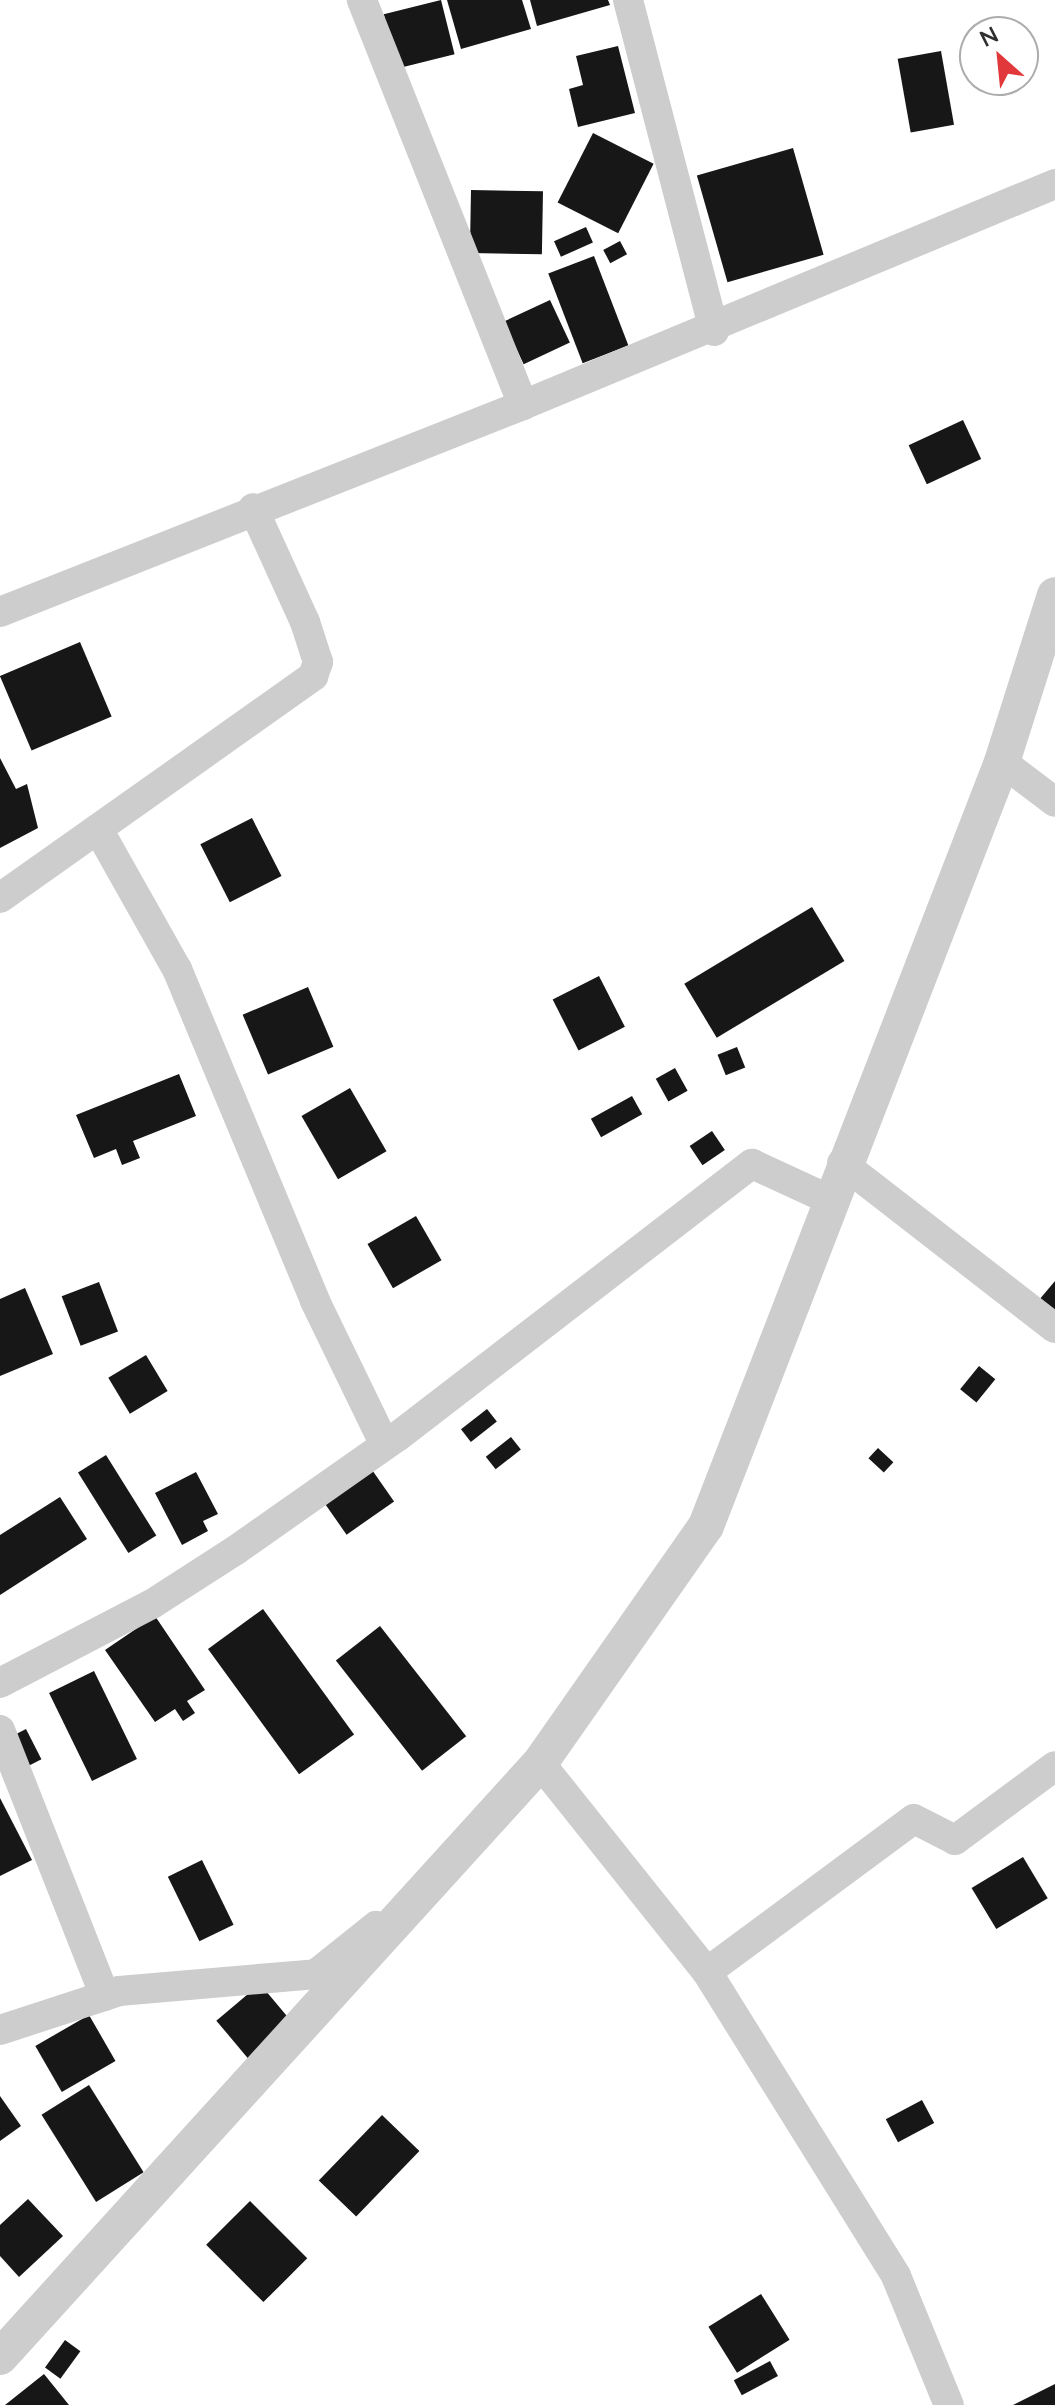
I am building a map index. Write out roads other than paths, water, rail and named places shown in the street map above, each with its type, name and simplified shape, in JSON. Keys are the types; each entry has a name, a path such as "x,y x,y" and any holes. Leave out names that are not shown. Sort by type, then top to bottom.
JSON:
{"street":[{"path":"362,0 523,405"},
{"path":"628,0 714,331"},
{"path":"0,612 253,508 714,331 1055,184"},
{"path":"0,898 313,676 318,662 305,622 253,508"},
{"path":"0,2357 449,1867 540,1763 706,1526 828,1199 1002,762 1055,595"},
{"path":"1002,762 1055,802"},
{"path":"98,829 177,969 315,1301 385,1445"},
{"path":"842,1163 1055,1328"},
{"path":"0,1683 152,1604 385,1445 752,1164 828,1199"},
{"path":"0,1730 105,1996"},
{"path":"540,1763 707,1972 896,2276 949,2405"},
{"path":"707,1972 914,1819 955,1840 1055,1766"},
{"path":"0,2030 105,1996 316,1974 449,1867"}]}
